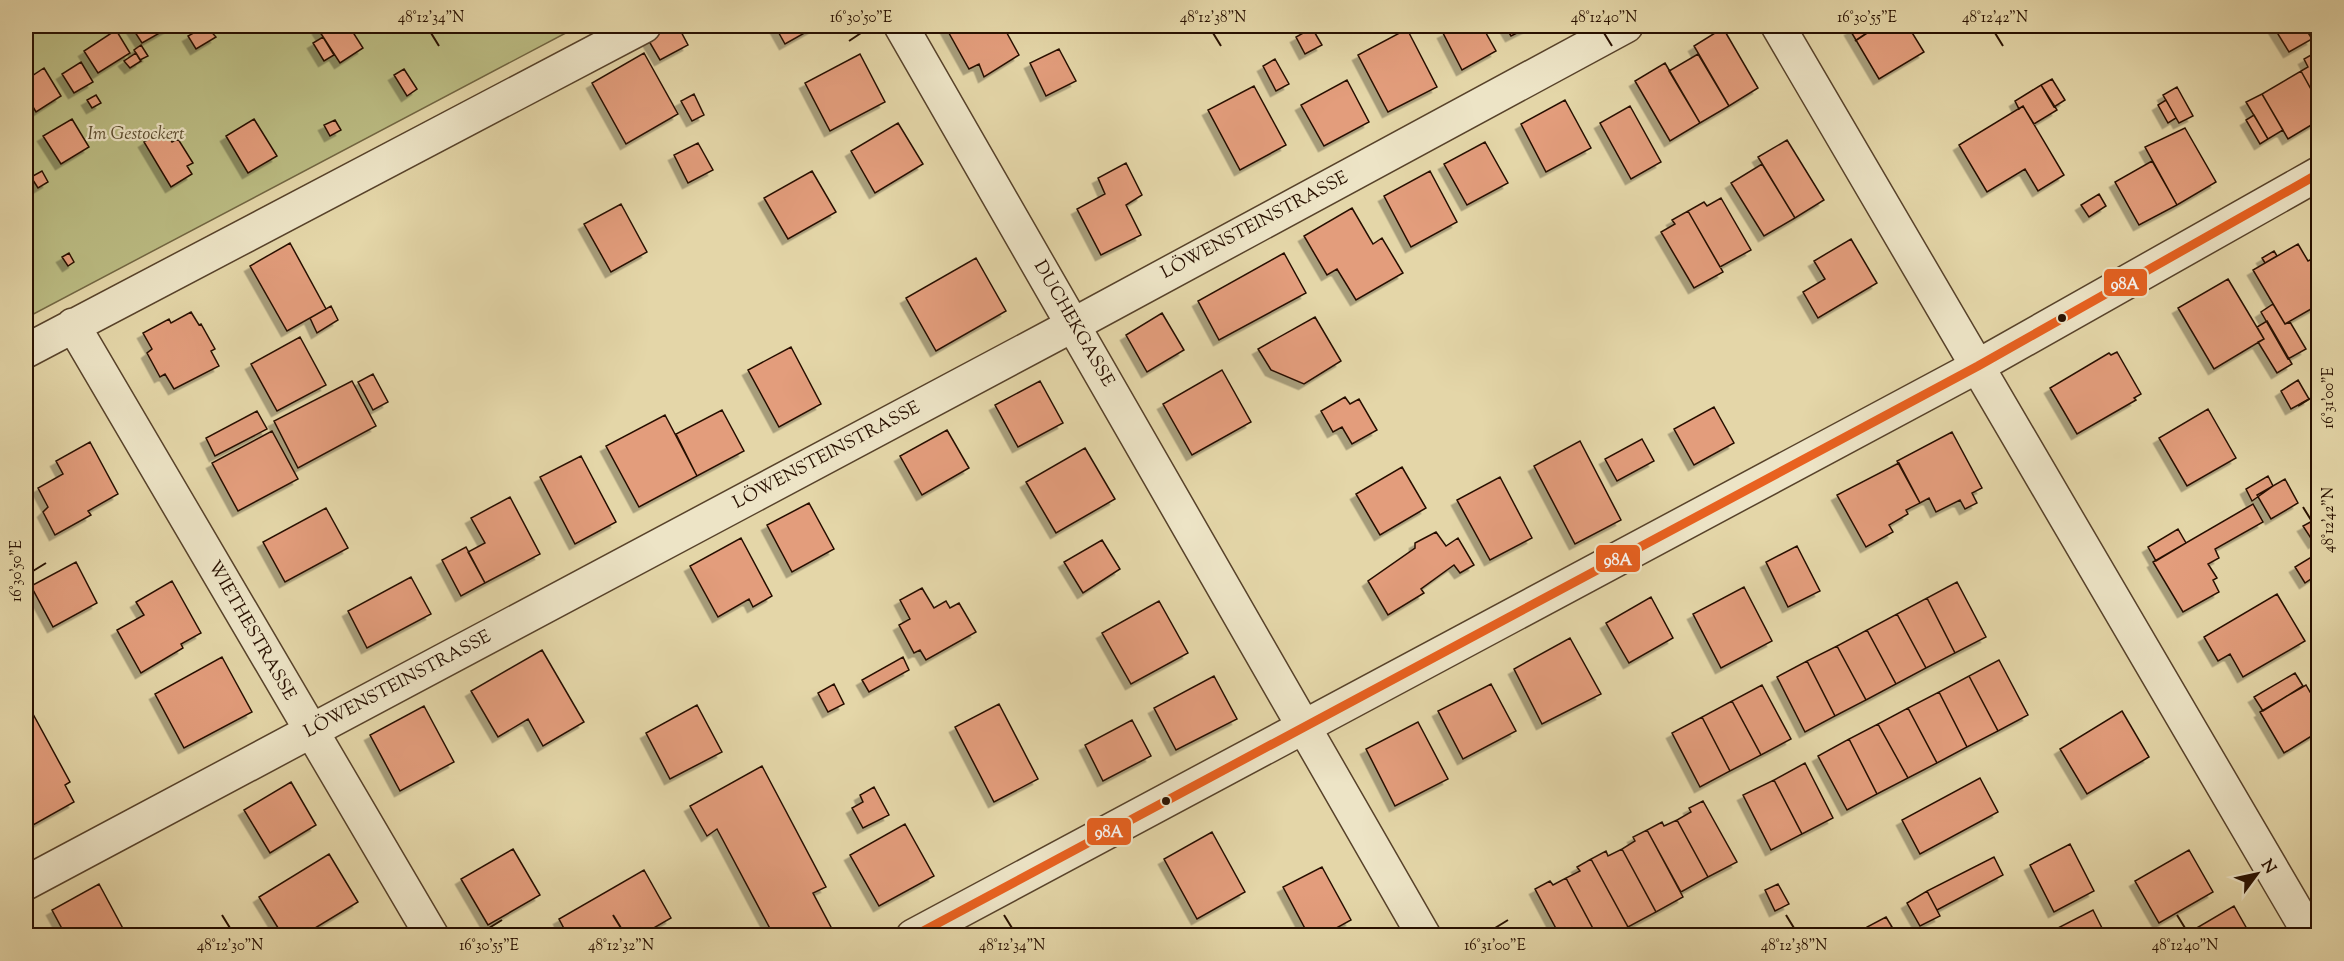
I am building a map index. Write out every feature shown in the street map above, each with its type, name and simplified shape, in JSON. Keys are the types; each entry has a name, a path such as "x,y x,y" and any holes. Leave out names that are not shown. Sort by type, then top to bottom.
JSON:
{"street":[{"path":"26,351 644,26"},
{"name":"DUCHEKGASSE","path":"901,26 1424,936"},
{"name":"LÖWENSTEINSTRASSE","path":"26,883 1073,325 1626,26"},
{"path":"1778,26 2311,936"},
{"path":"914,936 1978,366 2319,174"},
{"name":"WIETHESTRASSE","path":"73,325 310,732 432,936"}],"green space":[{"name":"Im Gestockert","path":"26,26 579,26 26,318"}],"building":[{"path":"131,26 172,26 142,43"},
{"path":"206,26 216,37 196,49 188,36"},
{"path":"325,26 349,26 363,48 340,63 318,29"},
{"path":"666,26 678,26 688,45 660,60 646,36"},
{"path":"775,26 817,26 785,44"},
{"path":"945,26 1003,26 1019,55 984,77 979,64 969,69"},
{"path":"1457,26 1482,26 1496,51 1462,70 1443,33"},
{"path":"1505,26 1531,26 1511,36"},
{"path":"1858,26 1908,26 1924,52 1879,79 1850,30"},
{"path":"2273,26 2304,26 2312,39 2289,52"},
{"path":"1312,28 1322,45 1305,54 1296,37"},
{"path":"1723,28 1758,88 1729,106 1694,46"},
{"path":"1407,29 1437,87 1388,112 1358,55"},
{"path":"116,30 130,53 98,73 84,51"},
{"path":"323,37 334,55 324,61 313,43"},
{"path":"141,45 148,56 140,60 134,50"},
{"path":"1059,49 1076,81 1046,96 1030,63"},
{"path":"2318,51 2318,102 2301,71 2308,67 2304,59"},
{"path":"136,53 141,61 130,68 124,61"},
{"path":"644,53 678,114 626,144 592,83"},
{"path":"860,54 885,102 830,131 805,83"},
{"path":"1698,54 1729,106 1700,123 1669,71"},
{"path":"1275,59 1289,84 1276,91 1263,66"},
{"path":"81,62 93,82 74,93 62,74"},
{"path":"1665,63 1700,123 1670,141 1635,81"},
{"path":"44,68 61,96 36,112 26,95 26,80"},
{"path":"404,69 417,89 407,96 394,75"},
{"path":"2301,71 2318,102 2318,121 2288,139 2262,94"},
{"path":"2052,79 2065,100 2054,107 2041,85"},
{"path":"1347,80 1369,122 1324,146 1301,105"},
{"path":"2041,85 2057,110 2034,124 2023,106 2019,109 2015,101"},
{"path":"1254,86 1286,145 1240,170 1208,110"},
{"path":"2177,87 2193,116 2179,123 2163,95"},
{"path":"694,94 704,115 692,121 681,101"},
{"path":"2262,94 2283,130 2268,139 2246,102"},
{"path":"26,95 33,106 26,111"},
{"path":"96,95 101,103 92,108 87,100"},
{"path":"1565,100 1591,148 1546,172 1521,124"},
{"path":"2166,100 2176,118 2168,123 2158,105"},
{"path":"1630,106 1661,162 1631,179 1600,123"},
{"path":"2023,106 2064,175 2038,191 2025,169 1987,192 1959,145"},
{"path":"2254,115 2268,139 2260,144 2246,120"},
{"path":"72,119 89,147 61,164 43,136"},
{"path":"254,119 277,156 248,173 226,136"},
{"path":"335,120 341,130 330,136 324,125"},
{"path":"898,123 923,164 875,193 851,151"},
{"path":"2185,128 2216,182 2177,205 2145,147"},
{"path":"164,129 172,142 178,139 193,163 187,166 192,174 171,187 144,142"},
{"path":"1787,140 1824,200 1795,218 1758,157"},
{"path":"1485,142 1508,183 1467,205 1444,164"},
{"path":"698,143 713,170 688,183 674,155"},
{"path":"2152,161 2177,205 2139,225 2115,182"},
{"path":"1126,163 1142,195 1126,205 1141,235 1101,255 1077,209 1105,194 1098,178"},
{"path":"1762,164 1795,218 1764,236 1731,183"},
{"path":"42,171 48,182 38,188 31,177"},
{"path":"812,171 836,212 788,239 764,198"},
{"path":"1430,171 1457,222 1411,247 1384,196"},
{"path":"2099,194 2106,206 2089,217 2081,205"},
{"path":"1721,198 1751,250 1720,267 1688,211 1704,202 1707,206"},
{"path":"621,204 647,252 611,272 584,224"},
{"path":"1352,208 1373,244 1382,238 1403,273 1356,300 1337,269 1327,275 1304,236"},
{"path":"1688,211 1723,272 1694,288 1661,232 1675,224 1672,220"},
{"path":"1851,239 1877,283 1818,318 1803,292 1825,279 1814,261"},
{"path":"290,243 326,309 287,331 250,266"},
{"path":"2298,244 2308,261 2314,258 2318,266 2318,305 2285,324 2253,270"},
{"path":"2274,251 2277,256 2265,263 2262,258"},
{"path":"69,253 74,262 68,266 62,257"},
{"path":"1284,253 1306,293 1219,340 1198,301"},
{"path":"976,258 1006,311 936,351 906,298"},
{"path":"2228,279 2264,339 2214,369 2178,308"},
{"path":"2273,304 2285,324 2290,322 2306,349 2288,359 2261,312"},
{"path":"331,306 338,320 317,333 310,318"},
{"path":"191,312 199,325 201,324 215,349 211,351 219,366 174,389 165,374 160,377 147,353 152,349 143,333 169,319 171,323"},
{"path":"1162,313 1184,350 1147,372 1126,335"},
{"path":"1315,317 1341,361 1304,384 1271,370 1258,349"},
{"path":"2267,321 2292,364 2277,373 2258,342 2264,339 2257,327"},
{"path":"300,337 326,385 277,411 251,364"},
{"path":"791,347 821,404 779,427 748,370"},
{"path":"2117,352 2141,394 2134,398 2136,400 2077,434 2050,388 2109,353 2111,355"},
{"path":"1222,370 1251,422 1192,455 1163,404"},
{"path":"373,374 388,402 373,410 358,382"},
{"path":"2298,380 2309,399 2291,409 2281,391"},
{"path":"352,381 376,426 298,468 274,421"},
{"path":"1040,381 1063,423 1018,447 995,405"},
{"path":"1345,397 1350,404 1359,399 1377,430 1352,444 1342,427 1333,432 1321,411"},
{"path":"1714,407 1734,443 1694,465 1674,429"},
{"path":"2208,409 2236,458 2187,486 2159,438"},
{"path":"722,410 744,451 697,476 676,434"},
{"path":"257,411 267,429 215,456 206,438"},
{"path":"665,415 697,476 639,507 606,446"},
{"path":"947,430 969,468 922,495 900,456"},
{"path":"272,431 298,479 238,511 212,463"},
{"path":"1952,432 1982,488 1972,493 1977,503 1965,509 1960,500 1936,512 1929,498 1920,503 1897,461"},
{"path":"1642,439 1654,461 1617,481 1605,459"},
{"path":"1580,441 1621,520 1575,544 1534,466"},
{"path":"90,442 118,494 88,511 91,515 55,535 43,512 48,507 38,488 63,474 56,461"},
{"path":"1085,448 1115,499 1056,533 1026,482"},
{"path":"581,456 616,522 575,544 540,477"},
{"path":"1899,463 1920,503 1906,510 1908,514 1889,525 1893,532 1866,547 1837,495"},
{"path":"1402,467 1426,508 1380,535 1356,494"},
{"path":"2268,476 2273,486 2252,501 2246,489"},
{"path":"1500,477 1532,538 1490,560 1457,500"},
{"path":"2285,479 2298,503 2271,519 2257,495"},
{"path":"510,497 540,554 485,583 468,552 485,543 471,518"},
{"path":"809,503 834,549 792,572 767,525"},
{"path":"2253,504 2263,522 2215,549 2219,558 2208,564 2217,578 2213,580 2219,592 2183,612 2153,562"},
{"path":"326,508 348,548 285,582 263,542"},
{"path":"2316,519 2318,540 2314,543 2303,526"},
{"path":"2178,529 2186,543 2156,561 2148,547"},
{"path":"1436,532 1446,546 1458,538 1474,565 1460,573 1454,565 1421,589 1424,593 1388,615 1368,581 1415,548 1415,543"},
{"path":"741,538 772,596 753,607 749,599 718,617 690,566"},
{"path":"1102,540 1120,569 1083,593 1064,562"},
{"path":"1797,546 1820,591 1788,607 1766,562"},
{"path":"466,547 485,583 461,596 442,560"},
{"path":"2318,553 2318,574 2305,583 2295,567"},
{"path":"76,562 97,603 53,627 31,586"},
{"path":"411,577 431,614 367,648 348,611"},
{"path":"172,581 201,633 181,644 183,648 141,673 117,630 144,615 136,602"},
{"path":"1957,582 1986,637 1955,653 1927,598"},
{"path":"1744,587 1772,641 1721,668 1693,614"},
{"path":"922,588 934,608 946,601 950,608 959,603 976,632 926,660 920,650 914,653 899,625 910,619 900,600"},
{"path":"2277,594 2305,641 2243,677 2230,654 2218,661 2204,637"},
{"path":"1651,597 1673,638 1629,663 1606,623"},
{"path":"1927,598 1955,653 1926,668 1897,614"},
{"path":"1159,601 1188,653 1131,684 1102,633"},
{"path":"1897,614 1926,668 1896,684 1867,630"},
{"path":"1867,630 1896,684 1866,700 1837,646"},
{"path":"1570,638 1601,694 1542,724 1514,669"},
{"path":"1837,646 1866,700 1835,716 1807,661"},
{"path":"542,650 584,722 543,746 528,719 498,737 471,691"},
{"path":"222,657 252,712 184,748 155,694"},
{"path":"903,657 909,670 869,692 862,680"},
{"path":"1999,660 2028,715 1998,731 1969,676"},
{"path":"1807,661 1835,716 1805,732 1777,677"},
{"path":"2295,673 2303,686 2263,711 2254,697"},
{"path":"1214,676 1237,719 1176,750 1154,708"},
{"path":"1969,676 1998,731 1967,747 1939,692"},
{"path":"834,684 844,704 828,712 818,693"},
{"path":"1491,684 1516,731 1463,759 1438,711"},
{"path":"1762,685 1791,739 1761,755 1732,701"},
{"path":"2306,685 2310,692 2318,687 2318,732 2284,753 2260,712"},
{"path":"1939,692 1967,747 1937,763 1908,708"},
{"path":"1732,701 1761,755 1730,771 1702,717"},
{"path":"27,703 70,782 65,785 74,802 26,829"},
{"path":"999,704 1038,779 994,802 955,727"},
{"path":"697,705 722,752 670,779 646,733"},
{"path":"424,706 454,762 400,791 370,735"},
{"path":"1908,708 1937,763 1908,778 1878,724"},
{"path":"2122,711 2149,757 2087,794 2060,749"},
{"path":"1702,717 1730,771 1700,787 1672,733"},
{"path":"1132,720 1151,756 1103,781 1085,745"},
{"path":"1418,722 1448,779 1395,806 1366,749"},
{"path":"1878,724 1908,778 1877,794 1849,739"},
{"path":"1849,739 1877,794 1847,810 1818,756"},
{"path":"1805,763 1833,818 1802,834 1774,780"},
{"path":"762,766 826,887 813,893 832,929 820,936 774,936 717,829 707,836 690,806"},
{"path":"1980,778 1998,812 1920,854 1902,820"},
{"path":"1774,780 1802,834 1771,850 1743,795"},
{"path":"291,782 316,825 270,853 244,810"},
{"path":"874,787 889,815 863,828 852,808 863,802 860,795"},
{"path":"1703,801 1737,862 1708,877 1677,820 1691,812 1689,808"},
{"path":"1677,820 1708,877 1681,892 1647,830 1662,822 1664,826"},
{"path":"905,824 934,876 879,906 850,855"},
{"path":"1647,830 1683,897 1656,912 1622,849 1635,841 1633,837"},
{"path":"1212,832 1245,892 1197,919 1164,859"},
{"path":"2070,844 2094,891 2054,912 2030,865"},
{"path":"513,849 540,895 488,925 461,879"},
{"path":"1622,849 1656,912 1628,927 1591,859 1606,851 1608,856"},
{"path":"2189,850 2213,892 2159,923 2135,881"},
{"path":"329,854 358,902 302,936 283,936 259,897"},
{"path":"1994,857 2003,875 1937,910 1927,891"},
{"path":"1591,859 1628,927 1612,936 1597,936 1566,878 1580,871 1577,867"},
{"path":"1322,867 1351,920 1322,936 1309,936 1283,887"},
{"path":"644,870 671,918 640,936 568,936 559,919"},
{"path":"1566,878 1597,936 1560,936 1535,889 1550,881 1553,885"},
{"path":"99,884 127,936 66,936 52,910"},
{"path":"1778,884 1789,904 1775,911 1765,890"},
{"path":"1927,891 1940,916 1920,926 1907,903"},
{"path":"2234,906 2251,936 2183,936"},
{"path":"2093,910 2106,936 2052,936 2050,932"},
{"path":"1886,917 1892,927 1871,936 1867,927"}],"transit line":[{"name":"98A","path":"914,936 1978,366 2318,174"}]}
